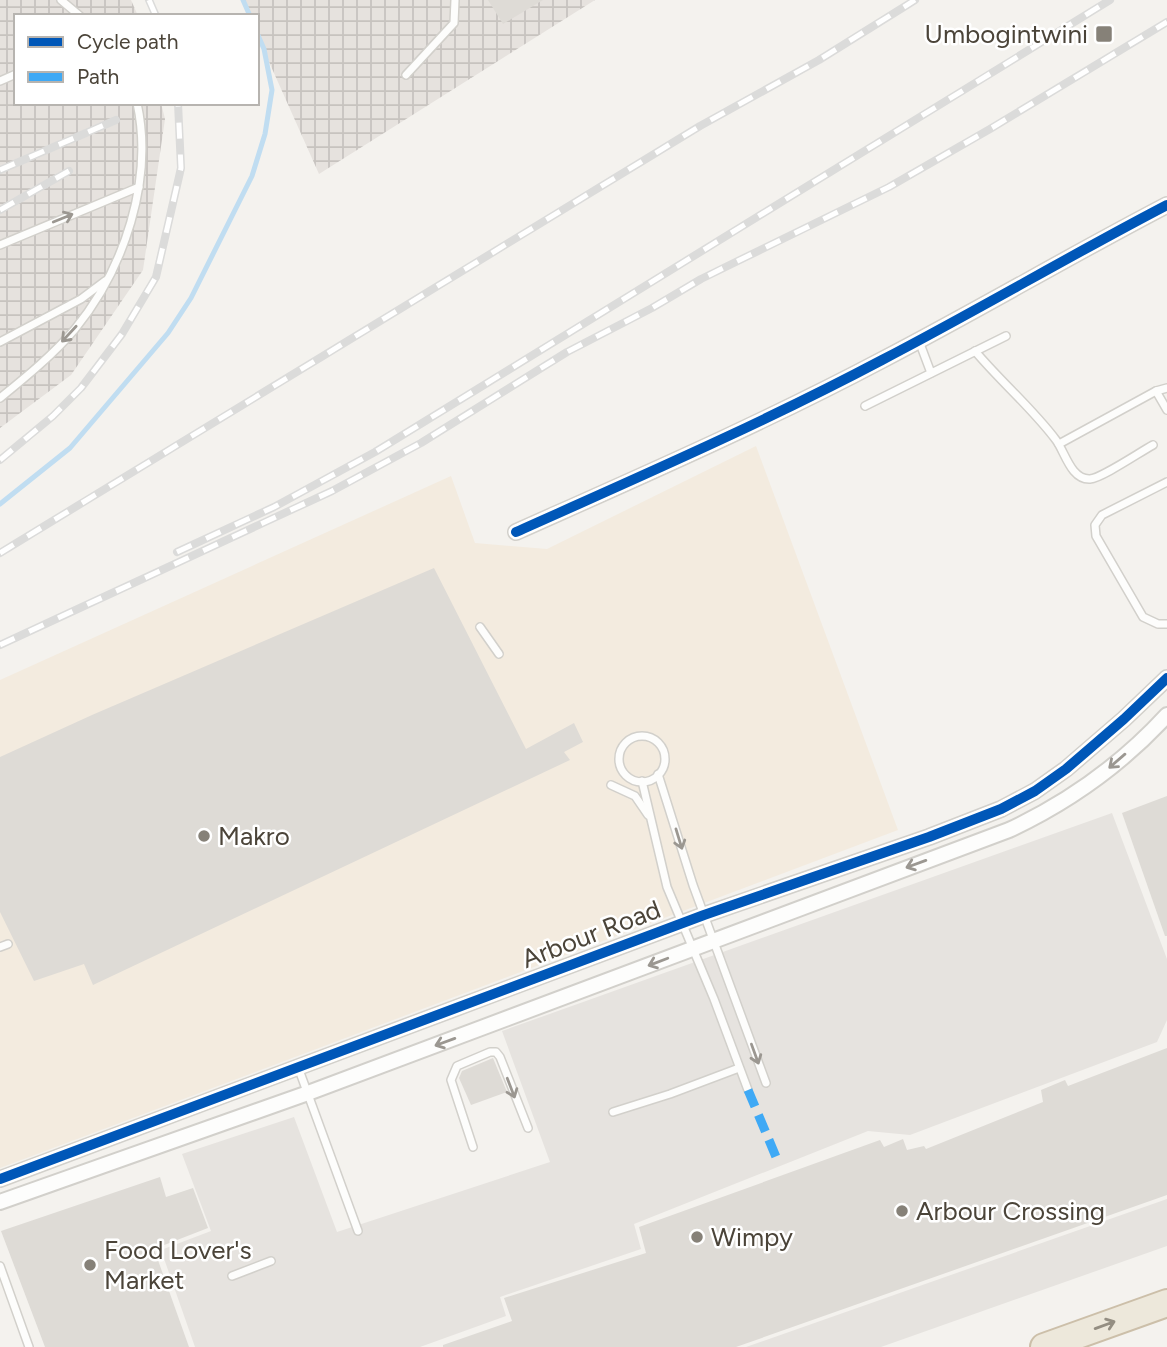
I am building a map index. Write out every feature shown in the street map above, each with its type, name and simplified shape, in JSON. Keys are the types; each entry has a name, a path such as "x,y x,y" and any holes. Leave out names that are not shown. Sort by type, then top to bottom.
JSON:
{"highway":[{"path":"1044,1347 1167,1303"}],"street":[{"path":"516,532 736,433 919,340 1089,245 1167,205"},
{"name":"Arbour Road","path":"0,1179 704,915 1001,810 1066,769 1167,678"},
{"name":"Arbour Road","path":"0,1202 308,1093 1009,830 1050,810 1088,786 1164,720"}],"lane":[{"path":"61,0 78,14"},
{"path":"406,75 454,23 455,0"},
{"path":"0,398 74,330 108,279 123,245 139,187 142,148 137,105"},
{"path":"0,245 139,187"},
{"path":"0,342 80,299 108,279"},
{"path":"865,406 1006,336"},
{"path":"919,340 931,373"},
{"path":"975,351 999,380 1042,422 1059,444 1074,472 1083,478 1090,479 1153,445"},
{"path":"1059,444 1156,391 1167,388"},
{"path":"1156,391 1167,410"},
{"path":"1167,482 1102,515 1095,525 1096,536 1143,617 1158,624 1167,624"},
{"path":"480,626 499,654"},
{"path":"647,736 659,744 664,762 659,774 648,781 642,781 629,778 619,763 621,748 632,738 647,736"},
{"path":"659,774 693,885 766,1083"},
{"path":"642,781 667,887 714,999 748,1090"},
{"path":"611,785 635,796 652,822"},
{"path":"473,1147 451,1080 452,1074 457,1066 490,1052 496,1052 500,1057 528,1128"},
{"path":"298,1067 358,1231"},
{"path":"613,1112 739,1068"},
{"path":"232,1276 271,1261"},
{"path":"0,1266 29,1347"}],"shaded area":[{"path":"0,0 131,0 137,14 14,14 14,105 162,105 165,119 143,270 71,375 0,428"},
{"path":"242,0 595,0 319,174 259,39 259,14 248,14"},
{"path":"756,446 898,830 0,1168 0,680 451,476 475,543 547,549"},
{"path":"1112,813 1167,959 1167,1020 1157,1042 910,1135 868,1131 634,1224 641,1249 500,1297 506,1316 420,1347 195,1347 161,1250 211,1231 182,1154 294,1117 337,1232 550,1162 502,1031"},
{"path":"1167,1199 1167,1246 881,1347 746,1347"}],"building":[{"path":"488,0 543,0 503,24"},
{"name":"Makro","path":"434,568 526,749 574,723 583,742 564,752 570,760 93,985 84,964 34,981 0,912 0,757"},
{"path":"1167,796 1167,936 1165,936 1122,813"},
{"name":"Arbour Crossing","path":"1167,1048 1167,1195 736,1347 443,1347 512,1321 504,1298 646,1253 639,1227 880,1140 884,1147 903,1139 907,1150 924,1146 926,1149 1043,1102 1041,1090 1065,1080 1068,1086"},
{"path":"493,1058 507,1092 471,1105 459,1078 462,1071"},
{"path":"160,1177 166,1197 193,1188 208,1228 154,1249 189,1347 45,1347 1,1231"}],"waterway":[{"path":"243,0 249,14"},
{"path":"0,504 70,448 168,333 191,298 252,176 265,134 272,90 264,49 259,38"}],"railway":[{"path":"149,0 155,14"},
{"path":"0,553 700,126 819,60 915,0"},
{"path":"177,552 274,507 375,452 1110,0"},
{"path":"0,645 332,491 421,443 567,352 701,279 889,187 1167,22"},
{"path":"0,460 53,416 81,388 122,334 156,277 181,168 178,105"},
{"path":"0,170 116,120"},
{"path":"0,210 69,171"}],"marked path":[{"path":"748,1090 779,1164"}],"cycle path":[{"path":"516,532 792,406 918,341 1167,205"},
{"path":"0,1179 704,915 929,837 1001,809 1035,791 1066,769 1167,678"}],"place":[{"name":"Umbogintwini","path":"1104,34"},
{"name":"Makro","path":"204,836"},
{"name":"Arbour Crossing","path":"902,1211"},
{"name":"Wimpy","path":"697,1237"},
{"name":"Food Lover's Market","path":"90,1265"}]}
